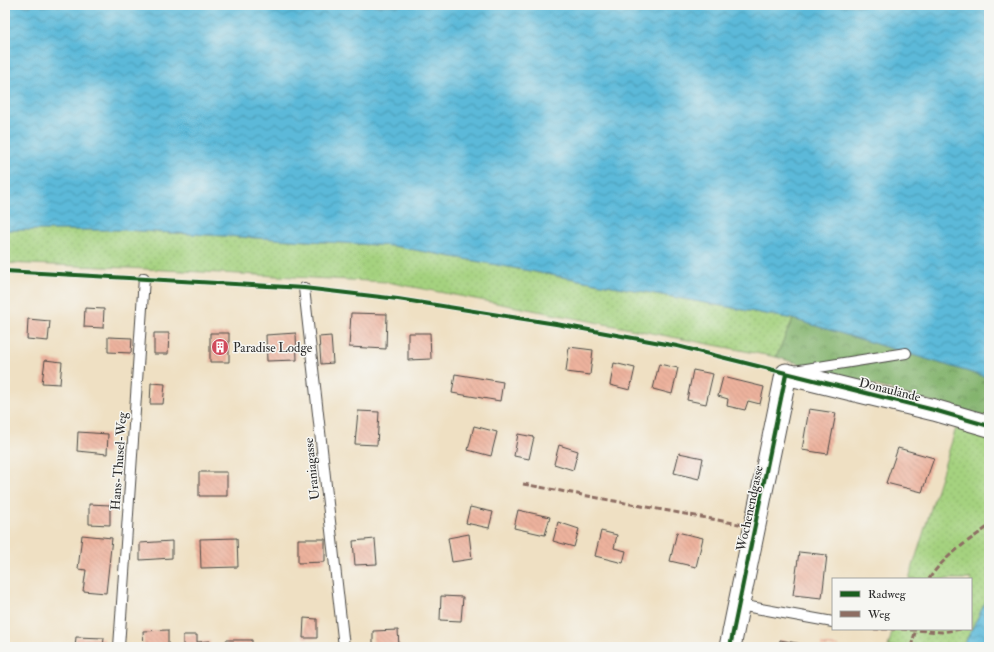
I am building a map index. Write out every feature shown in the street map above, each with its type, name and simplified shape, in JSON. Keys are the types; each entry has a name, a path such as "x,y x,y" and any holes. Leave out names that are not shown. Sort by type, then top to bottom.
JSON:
{"street":[{"name":"Donaulände","path":"786,374 934,410 989,426"},
{"name":"Wochenendgasse","path":"730,647 786,374"}],"lane":[{"name":"Hans-Thusel-Weg","path":"119,647 144,278"},
{"name":"Uraniagasse","path":"304,288 344,647"},
{"path":"786,374 801,369 906,353"},
{"path":"739,605 832,622"}],"green space":[{"path":"5,230 123,230 393,246 793,319 776,357 387,282 5,263"},
{"path":"793,319 989,378 989,418 776,357"},
{"path":"956,428 989,440 989,595 972,629 972,578 909,578"},
{"path":"893,630 972,630 963,647 888,647"}],"water":[{"path":"5,5 989,5 989,378 793,319 393,246 123,230 5,230"},
{"path":"989,595 989,647 963,647"}],"building":[{"path":"85,308 104,309 103,328 84,327"},
{"path":"351,313 387,314 386,349 349,347"},
{"path":"28,319 50,321 48,341 27,339"},
{"path":"154,333 169,333 168,354 154,354"},
{"name":"Paradise Lodge","path":"210,333 229,333 229,362 210,362"},
{"path":"296,333 297,360 267,361 266,335"},
{"path":"408,333 430,333 431,359 408,360"},
{"path":"331,336 333,363 321,364 319,337"},
{"path":"108,337 132,338 131,353 108,352"},
{"path":"569,347 593,350 590,375 566,372"},
{"path":"45,360 62,362 60,384 42,383"},
{"path":"614,363 635,368 630,390 610,385"},
{"path":"659,364 678,368 672,394 653,389"},
{"path":"693,370 713,374 706,404 687,400"},
{"path":"455,374 503,382 500,401 452,393"},
{"path":"723,377 764,387 760,404 748,401 745,410 727,406 728,399 718,396"},
{"path":"151,383 165,384 163,404 150,404"},
{"path":"809,409 836,413 828,454 802,450"},
{"path":"358,411 379,412 377,445 355,444"},
{"path":"474,426 497,432 491,456 468,450"},
{"path":"78,432 108,434 107,454 77,451"},
{"path":"518,434 534,437 529,459 514,456"},
{"path":"559,445 578,451 573,470 554,464"},
{"path":"898,448 934,458 922,492 886,483"},
{"path":"679,453 703,458 699,479 674,473"},
{"path":"199,472 227,472 227,496 199,496"},
{"path":"89,504 110,505 110,525 89,524"},
{"path":"470,507 493,512 489,528 466,523"},
{"path":"518,510 550,517 545,535 514,528"},
{"path":"558,522 579,529 574,547 553,541"},
{"path":"601,531 617,535 614,548 626,551 623,563 595,556"},
{"path":"677,532 703,538 696,567 670,561"},
{"path":"469,534 472,559 452,562 448,538"},
{"path":"82,535 112,538 106,593 83,591 86,570 78,569"},
{"path":"237,538 238,567 201,568 200,539"},
{"path":"298,539 325,539 325,562 298,563"},
{"path":"375,539 377,564 355,565 353,541"},
{"path":"172,541 172,558 140,560 140,543"},
{"path":"799,552 827,555 822,598 793,595"},
{"path":"441,596 463,597 461,621 440,620"},
{"path":"304,618 317,619 317,638 303,638"},
{"path":"168,630 168,647 144,647 143,631"},
{"path":"398,630 399,647 373,647 373,631"},
{"path":"183,635 197,635 197,642 210,641 210,647 183,647"},
{"path":"76,637 104,638 103,647 75,647"},
{"path":"226,640 252,640 252,647 226,647"},
{"path":"780,640 802,644 802,647 779,647"},
{"path":"821,644 839,646 839,647 821,647"}],"marked path":[{"path":"523,484 755,527"},
{"path":"930,578 949,556 989,526"},
{"path":"915,630 942,632 955,630"},
{"path":"911,647 916,630"}],"cycle path":[{"path":"5,271 304,288 398,299 556,324 677,346 934,410 989,426"},
{"path":"730,647 786,374"}],"place":[{"name":"Paradise Lodge","path":"220,347"}]}
